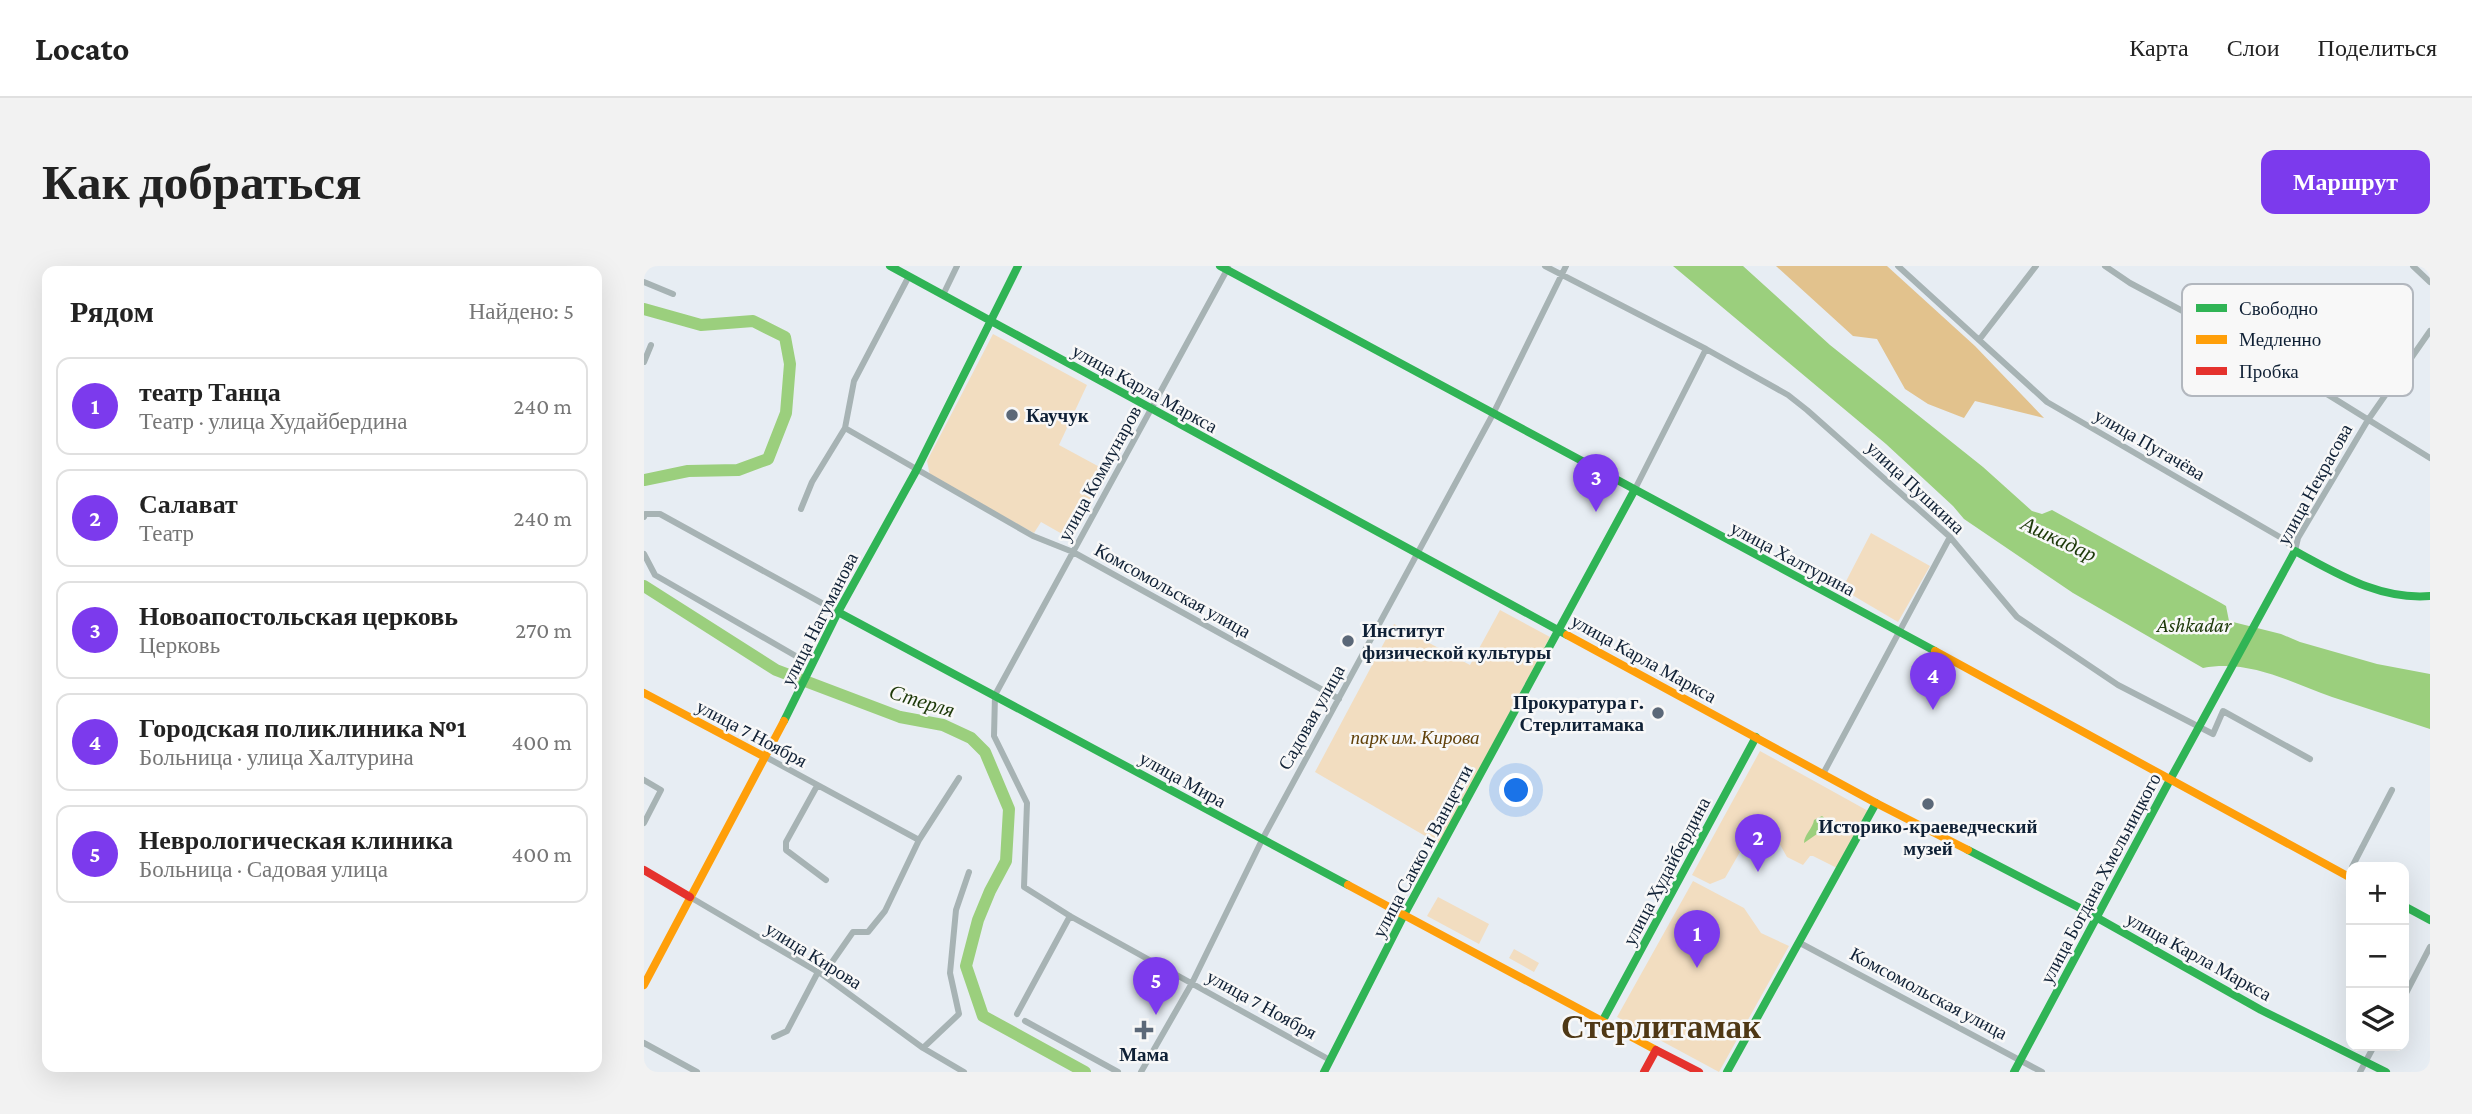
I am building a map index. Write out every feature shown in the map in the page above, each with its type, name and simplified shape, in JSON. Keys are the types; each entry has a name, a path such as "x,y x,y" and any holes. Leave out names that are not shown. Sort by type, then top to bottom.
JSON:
{"street":[{"name":"улица Карла Маркса","path":"890,266 1876,803 2098,918 2261,1010 2386,1072"},
{"path":"943,295 957,266"},
{"name":"улица Нагуманова","path":"644,985 821,650 838,612 916,471 1018,266"},
{"name":"улица Пушкина","path":"1545,266 1706,349 1787,395 1950,537 2018,617 2118,685 2198,726"},
{"name":"Садовая улица","path":"1142,1072 1192,983 1262,840 1493,414 1566,266"},
{"name":"улица Пугачёва","path":"1898,266 2047,402 2285,540 2295,551 2375,590 2430,602"},
{"path":"1979,340 2035,266"},
{"path":"2105,266 2182,311"},
{"path":"2413,266 2430,282"},
{"name":"улица Коммунаров","path":"995,695 1153,410 1225,267"},
{"name":"улица Халтурина","path":"1225,267 1634,491 2346,870"},
{"path":"801,509 812,482 845,428 855,381 909,276"},
{"path":"644,282 673,294"},
{"name":"улица Некрасова","path":"2413,355 2430,331"},
{"path":"644,362 651,345"},
{"name":"улица Сакко и Ванцетти","path":"1324,1072 1405,914 1634,491 1706,349"},
{"path":"2329,396 2430,458"},
{"name":"улица Некрасова","path":"2214,698 2295,551 2298,538 2385,396"},
{"name":"Комсомольская улица","path":"845,428 1033,536 1073,552 1339,699"},
{"name":"улица Мира","path":"644,517 645,514 660,514 1262,840 1699,1072"},
{"path":"1823,774 1950,537"},
{"path":"644,554 655,575 801,659"},
{"name":"улица Пугачёва","path":"2417,598 2430,596"},
{"name":"улица 7 Ноября","path":"644,693 919,840"},
{"name":"улица 7 Ноября","path":"995,695 994,736 1027,803 1024,887 1070,916 1330,1060"},
{"name":"улица Богдана Хмельницкого","path":"2014,1072 2214,698"},
{"path":"2198,726 2213,734 2223,711 2310,759"},
{"name":"улица Худайбердина","path":"1603,1020 1756,737"},
{"path":"774,1037 787,1031 821,974 853,933 868,932 885,911 919,840 960,778"},
{"path":"644,780 661,790 644,822"},
{"path":"817,786 786,842 786,850 826,880"},
{"path":"2356,862 2392,790"},
{"path":"1727,1072 1876,803"},
{"name":"улица Кирова","path":"644,870 821,974 923,1048 964,1072"},
{"path":"923,1048 959,1014 950,973 956,910 969,872"},
{"path":"2409,909 2430,920"},
{"path":"1017,1014 1070,916"},
{"name":"Комсомольская улица","path":"1800,943 2042,1072"},
{"path":"2409,988 2430,947"},
{"path":"1025,1021 1118,1072"},
{"path":"644,1043 697,1072"},
{"path":"1644,1072 1659,1051"},
{"path":"1651,1072 1659,1051"},
{"path":"2360,1072 2371,1051"}],"green space":[{"name":"Каучук","path":"993,334 1087,385 1059,445 1107,471 1071,539 1041,522 1034,533 930,476 927,461"},
{"path":"1871,533 1930,566 1898,622 1842,589"},
{"name":"парк им. Кирова","path":"1500,610 1550,637 1439,844 1315,772 1394,624 1470,665"},
{"path":"1760,751 1870,812 1839,869 1813,856 1803,865 1787,857 1778,841 1762,841 1744,845 1725,878 1710,884 1692,875"},
{"path":"1693,881 1744,908 1761,933 1789,946 1719,1072 1617,1017"},
{"path":"1438,897 1489,924 1479,944 1427,916"},
{"path":"1514,949 1539,963 1534,972 1509,958"}],"shaded area":[{"path":"1776,266 1887,266 1975,346 2044,418 1975,401 1964,418 1928,404 1905,389 1877,339 1853,336"}],"water":[{"name":"Ashkadar","path":"1673,266 1743,266 1830,345 1983,467 2032,511 2042,514 2052,510 2221,603 2226,606 2229,621 2377,664 2430,674 2430,729 2253,669 2220,666 2203,668 2073,593 1964,519 1886,444"},
{"path":"1822,816 1827,820 1827,827 1804,843 1814,820"}],"waterway":[{"name":"Стерля","path":"644,309 701,325 753,321 785,337 790,364 786,413 768,459 738,470 688,471 644,480"},
{"name":"Стерля","path":"644,586 776,670 900,717 943,725 971,738 985,752 1009,809 1006,861 978,920 966,966 983,1016 1085,1072"}],"traffic: fast":[{"path":"890,266 1567,635"},
{"path":"784,721 838,612 916,471 1018,266"},
{"path":"1220,266 1935,651"},
{"path":"1324,1072 1405,913 1634,491"},
{"path":"2171,778 2295,551 2376,590 2430,596"},
{"path":"838,612 1348,885"},
{"path":"1603,1020 1756,737"},
{"path":"2014,1072 2171,778"},
{"path":"1727,1072 1876,803"},
{"path":"1968,850 2078,907 2261,1010 2386,1072"},
{"path":"2409,909 2430,920"}],"traffic: slow":[{"path":"1567,635 1968,850"},
{"path":"1935,651 2346,875"},
{"path":"644,693 763,756"},
{"path":"644,985 784,721"},
{"path":"1348,885 1656,1050"}],"traffic: jam":[{"path":"644,870 690,897"},
{"path":"1644,1072 1656,1050 1699,1072"}],"place":[{"name":"Каучук","path":"1012,415"},
{"name":"Новоапостольская церковь","path":"1596,512"},
{"name":"Институт физической культуры","path":"1348,641"},
{"name":"Городская поликлиника №1","path":"1933,710"},
{"name":"Прокуратура г. Стерлитамака","path":"1658,713"},
{"name":"Историко-краеведческий музей","path":"1928,804"},
{"name":"Салават","path":"1758,872"},
{"name":"театр Танца","path":"1697,968"},
{"name":"Неврологическая клиника","path":"1156,1015"},
{"name":"Мама","path":"1144,1030"}],"district":[{"name":"Стерлитамак","path":"1661,1026"}],"water label":[{"name":"Ашкадар","path":"2059,539"}]}
